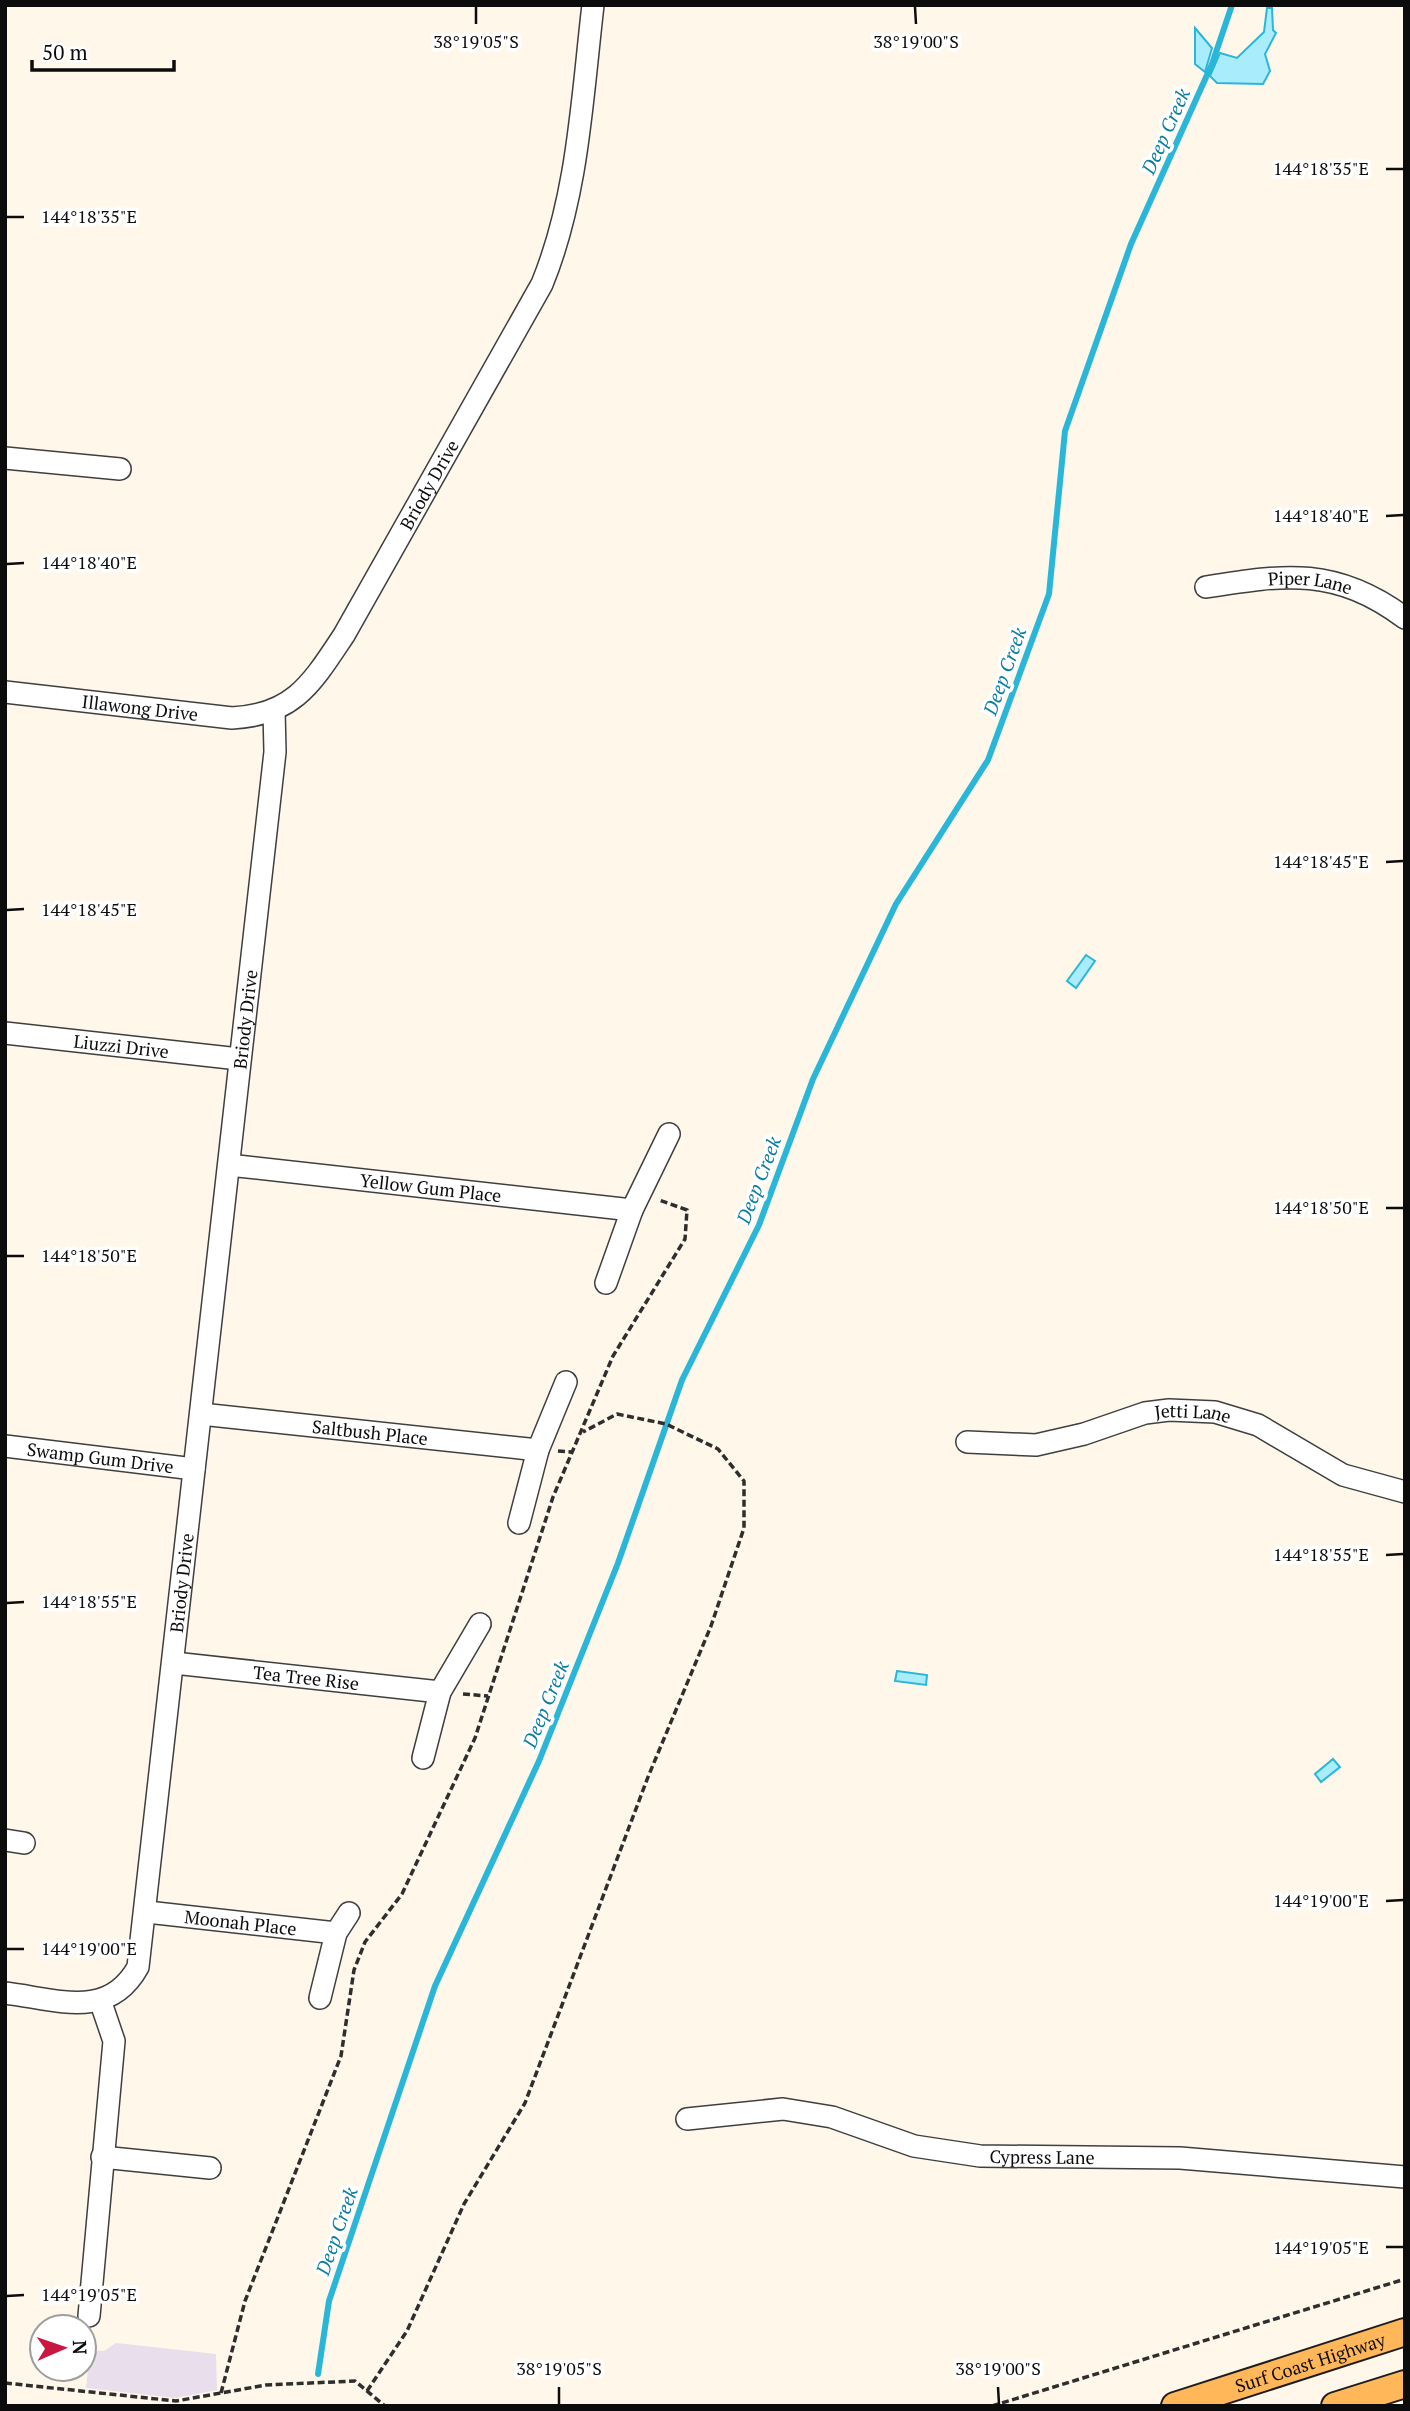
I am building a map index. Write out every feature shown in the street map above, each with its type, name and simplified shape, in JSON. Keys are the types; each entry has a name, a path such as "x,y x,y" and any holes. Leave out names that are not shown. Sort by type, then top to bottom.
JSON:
{"main road":[{"name":"Surf Coast Highway","path":"1175,2406 1405,2332"},
{"path":"1335,2406 1405,2384"}],"street":[{"name":"Briody Drive","path":"101,2003 117,1994 138,1967 147,1912 275,751 274,710 292,701 306,689 344,635 542,284 558,246 569,201 593,5"},
{"path":"5,458 120,469"},
{"name":"Piper Lane","path":"1206,587 1278,576 1317,578 1356,588 1405,618"},
{"name":"Illawong Drive","path":"5,692 223,717 252,717 274,710"},
{"name":"Liuzzi Drive","path":"5,1033 239,1059"},
{"path":"606,1283 636,1201 669,1134"},
{"name":"Yellow Gum Place","path":"229,1165 636,1201"},
{"path":"519,1523 538,1450 566,1382"},
{"name":"Jetti Lane","path":"967,1442 1036,1446 1084,1434 1145,1413 1169,1410 1215,1412 1258,1425 1343,1475 1405,1492"},
{"name":"Saltbush Place","path":"201,1413 538,1450"},
{"name":"Swamp Gum Drive","path":"5,1446 194,1469"},
{"path":"423,1758 440,1692 480,1624"},
{"name":"Tea Tree Rise","path":"174,1663 440,1692"},
{"name":"Moonah Place","path":"147,1912 336,1933"},
{"path":"320,1998 336,1933 349,1913"},
{"path":"5,1993 101,2003 114,2041 89,2313"},
{"name":"Cypress Lane","path":"687,2119 783,2109 832,2117 914,2146 944,2152 1022,2158 1180,2158 1405,2176"},
{"path":"102,2157 210,2168"}],"path":[{"path":"221,2393 245,2301 341,2056 354,1970 365,1942 402,1894 475,1738 553,1497 613,1356 685,1238 687,1210 636,1201"},
{"path":"367,2390 407,2331 464,2204 525,2104 648,1777 710,1626 744,1528 744,1481 718,1449 666,1424 617,1415 581,1433"},
{"path":"992,2406 1405,2279"},
{"path":"5,2383 176,2400 266,2385 355,2381 385,2406"}],"shaded area":[{"path":"116,2343 216,2354 217,2390 176,2398 86,2388 87,2383 98,2383 98,2351 104,2351"}],"water":[{"path":"1267,8 1272,8 1273,30 1276,33 1265,54 1270,71 1263,84 1217,83 1210,76 1220,53 1237,58 1264,32"},
{"path":"1195,28 1212,48 1205,72 1195,64"},
{"path":"1086,955 1095,961 1076,988 1067,981"},
{"path":"897,1671 927,1675 926,1685 895,1681"},
{"path":"1333,1759 1340,1767 1321,1782 1315,1774"}],"waterway":[{"name":"Deep Creek","path":"318,2374 329,2301 435,1986 539,1761 618,1563 682,1380 759,1225 813,1079 896,904 988,760 1049,594 1065,431 1131,244 1212,64 1232,5"}]}
